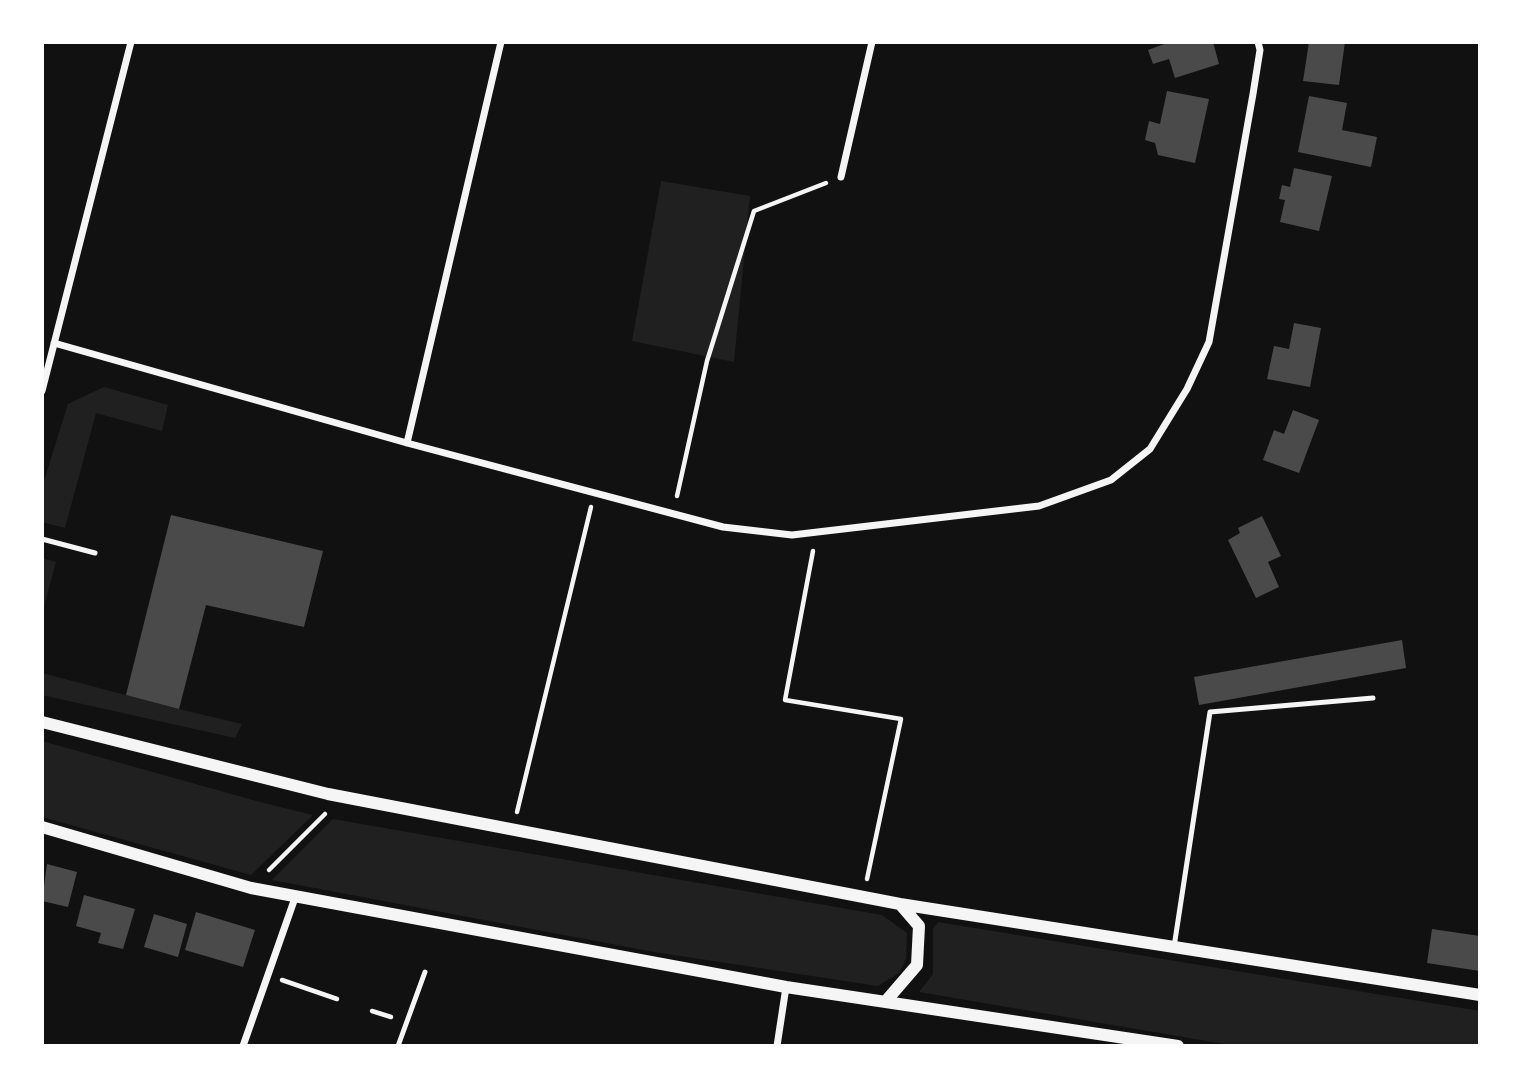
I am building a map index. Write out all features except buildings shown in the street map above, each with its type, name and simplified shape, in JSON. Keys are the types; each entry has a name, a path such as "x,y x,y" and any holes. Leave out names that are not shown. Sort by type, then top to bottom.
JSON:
{"street":[{"path":"42,391 131,42"},
{"path":"407,443 501,42"},
{"path":"841,177 872,42"},
{"path":"54,342 407,443 723,527 792,535 1039,506 1111,480 1150,449 1188,389 1209,342 1255,83 1258,42"},
{"path":"42,722 343,797 863,897 1480,995"},
{"path":"42,827 251,888 786,987 1178,1046"},
{"path":"243,1046 296,895"},
{"path":"886,1001 917,965 919,926 900,904"},
{"path":"777,1046 786,987"}],"lane":[{"path":"42,539 95,553"},
{"path":"1174,947 1210,712 1373,698"},
{"path":"398,1046 425,972"}],"path":[{"path":"673,514 707,361 754,211 841,177"},
{"path":"513,830 594,493"},
{"path":"817,532 785,700 901,719 863,897"},
{"path":"251,888 343,797"},
{"path":"268,975 337,999"}],"shaded area":[{"path":"661,181 750,196 734,362 632,341"},
{"path":"104,387 168,405 162,431 96,413 65,528 42,522 42,487 68,404"},
{"path":"42,558 56,562 42,614"},
{"path":"42,673 242,724 235,738 42,695"},
{"path":"42,741 313,815 251,875 42,817"},
{"path":"333,819 882,915 907,933 906,959 899,973 878,986 654,952 272,880"},
{"path":"938,922 1480,1011 1480,1046 1236,1046 919,992 933,974 933,929"}]}
